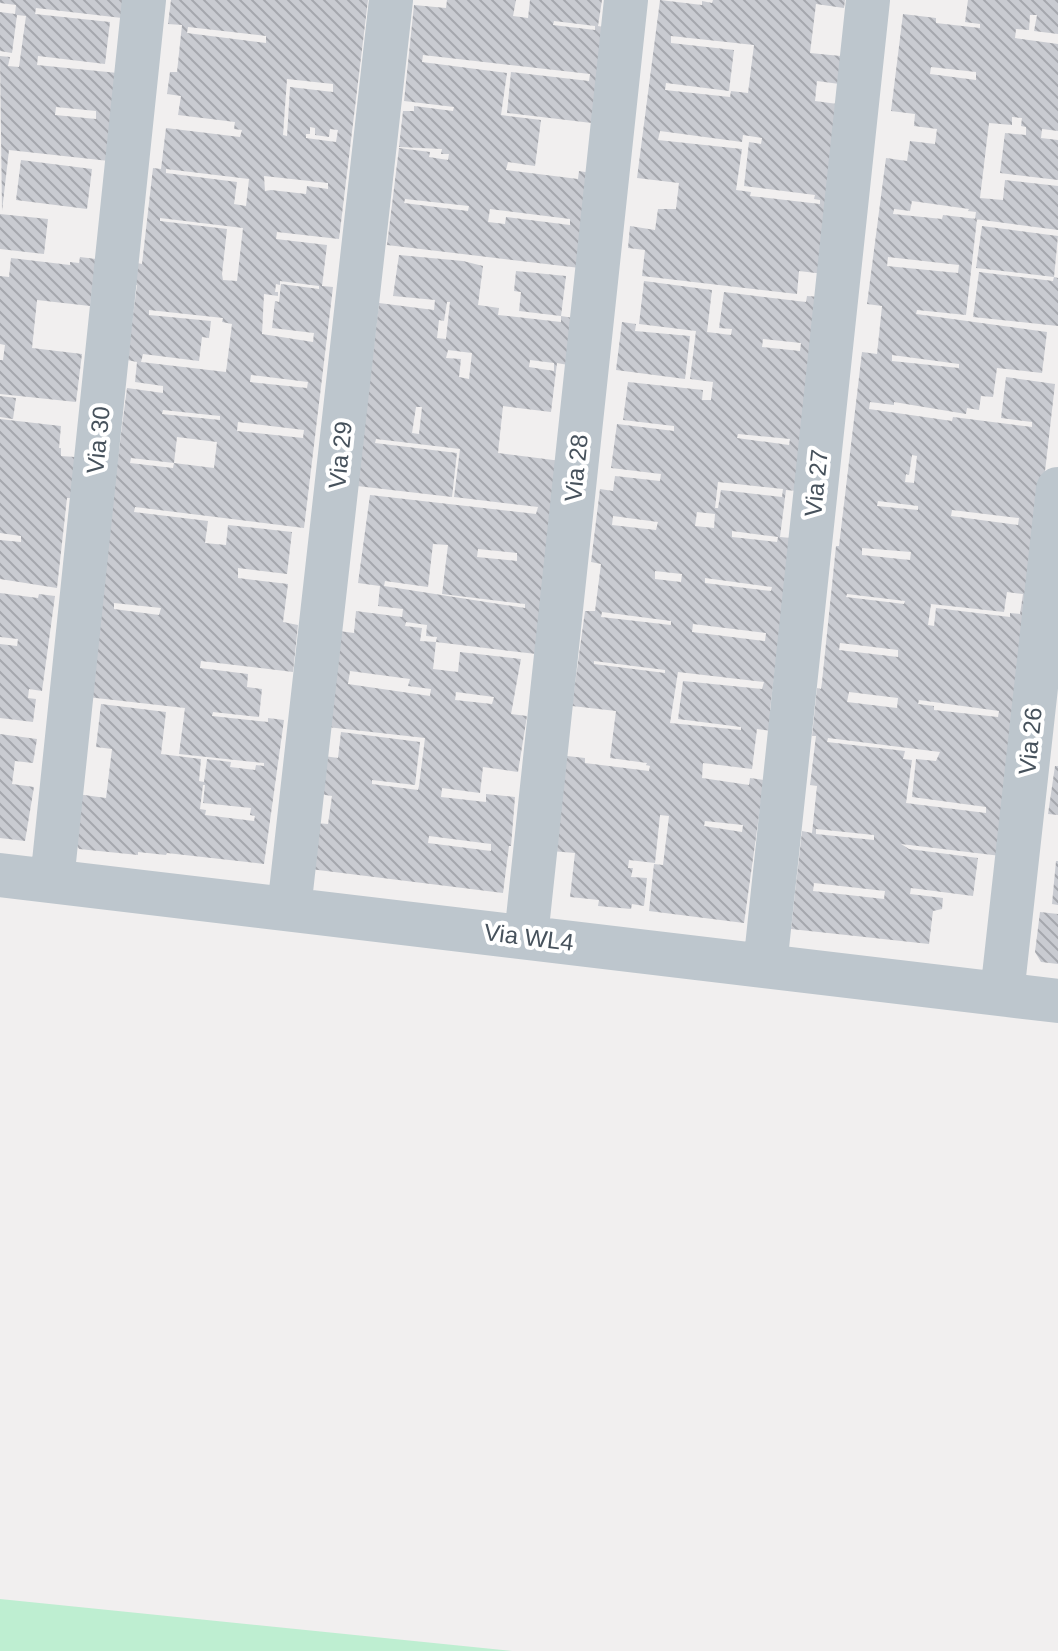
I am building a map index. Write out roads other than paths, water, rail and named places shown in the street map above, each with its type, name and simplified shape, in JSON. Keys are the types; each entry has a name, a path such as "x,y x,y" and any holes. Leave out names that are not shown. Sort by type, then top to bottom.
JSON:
{"street":[{"name":"Via 30","path":"52,881 144,0"},
{"name":"Via 29","path":"289,909 391,0"},
{"name":"Via 28","path":"526,937 626,0"},
{"name":"Via 27","path":"765,966 868,0"},
{"name":"Via 26","path":"1002,994 1058,489"},
{"name":"Via WL4","path":"0,875 1058,1001"}]}
